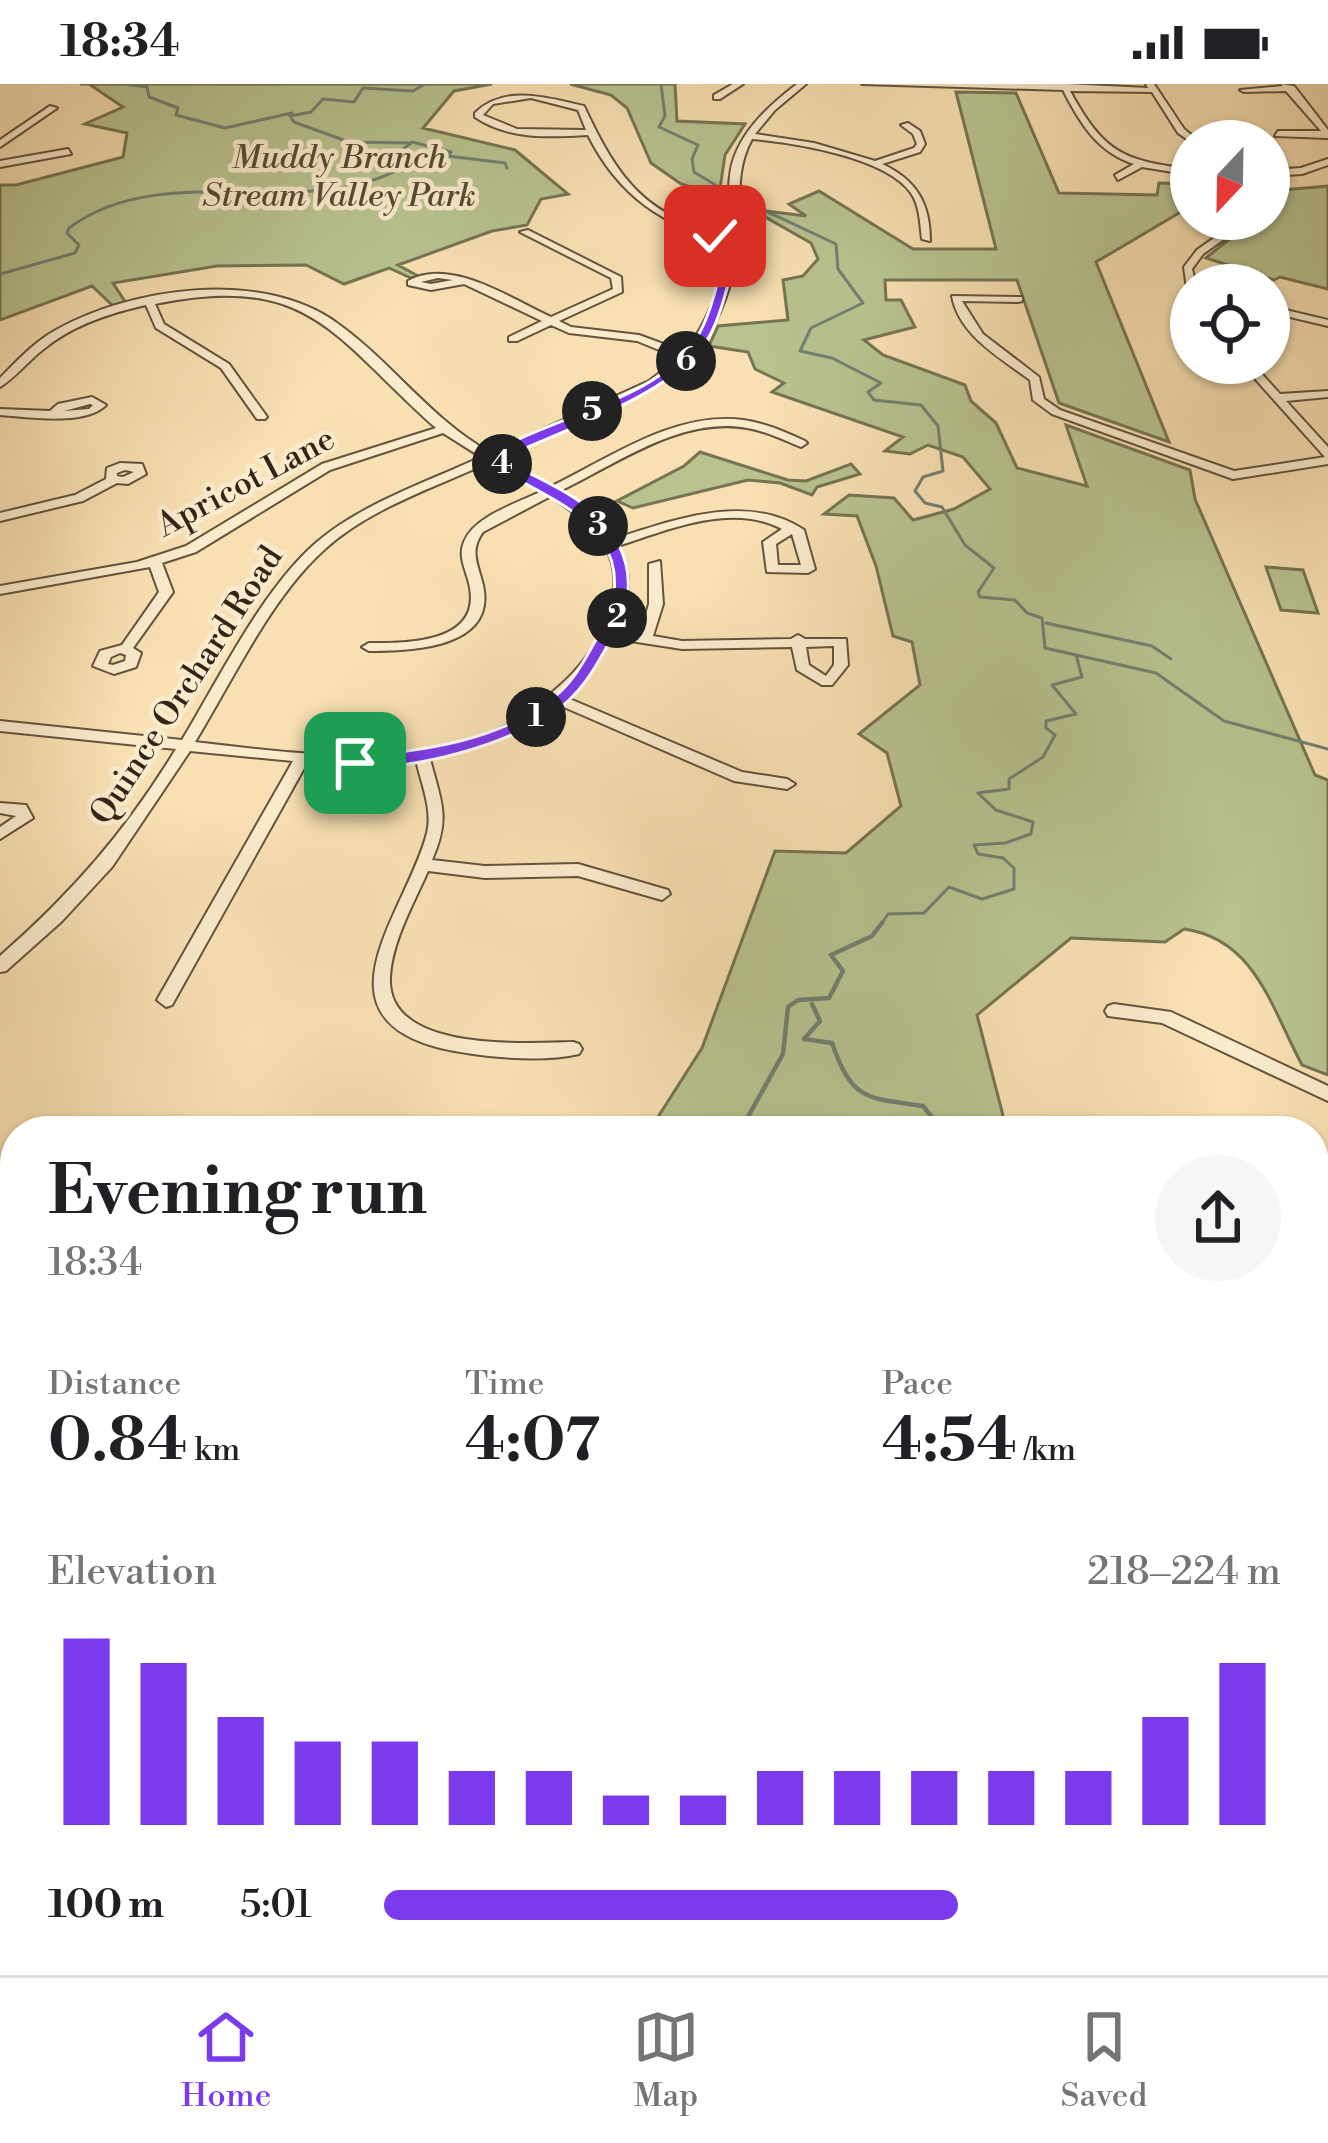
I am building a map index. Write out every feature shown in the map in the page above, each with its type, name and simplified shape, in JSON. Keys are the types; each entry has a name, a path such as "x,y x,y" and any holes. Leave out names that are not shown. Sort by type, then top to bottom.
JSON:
{"street":[{"path":"717,97 739,84"},
{"path":"465,280 552,323 584,334 639,338 689,358 705,334 735,238 734,177 749,136 802,84"},
{"path":"866,84 1151,87 1174,120"},
{"path":"1244,90 1288,86 1328,135"},
{"path":"1064,87 1094,142 1142,163 1170,168"},
{"path":"591,132 519,130 485,122 478,111 504,98 546,97 581,108 610,172 643,204 700,232 735,238"},
{"path":"0,144 53,108"},
{"path":"871,165 917,150 921,144 917,133 905,125"},
{"path":"1290,134 1328,135"},
{"path":"749,136 819,145 871,165 914,189 927,238"},
{"path":"0,164 68,152"},
{"path":"1290,172 1328,162"},
{"path":"1118,177 1142,163"},
{"path":"513,339 619,290 616,277 525,232"},
{"path":"1190,264 1219,240"},
{"path":"0,384 62,331 94,317 236,293 294,304 354,339 444,428 591,517 612,544 623,589 608,634 560,700 500,734 422,756 355,763 302,760 0,727"},
{"path":"1018,299 956,298 967,326 985,345 1035,379 1039,400 1057,412 1233,475 1328,457"},
{"path":"150,304 160,326 225,366 261,418"},
{"path":"1290,314 1328,323"},
{"name":"Quince Orchard Road","path":"0,965 56,917 106,863 168,775 299,565 339,530 371,512 653,383 689,358"},
{"path":"1265,384 1328,457"},
{"path":"1277,398 1328,394"},
{"path":"0,412 53,416"},
{"path":"369,647 433,644 466,624 474,615 478,596 465,559 472,536 552,491 687,426 752,422 800,443"},
{"name":"Apricot Lane","path":"0,590 155,562 218,536 278,493 326,467 444,428"},
{"path":"0,517 48,508 114,480"},
{"path":"612,544 692,519 730,514 779,520 794,528"},
{"path":"126,650 166,592 155,562"},
{"path":"645,640 656,604 655,564"},
{"path":"608,634 716,645 798,639"},
{"path":"560,700 739,777 787,784"},
{"path":"422,756 437,816 424,865 382,970 385,1005 406,1028 436,1042 515,1051 574,1049"},
{"path":"166,1000 302,760"},
{"path":"0,808 20,809 25,818 0,834"},
{"path":"424,865 485,872 578,870 662,894"},
{"path":"1114,1011 1165,1017 1328,1094"}],"green space":[{"name":"Muddy Branch Stream Valley Park","path":"89,84 492,84 454,91 423,128 515,150 568,194 541,199 527,225 492,231 398,265 418,276 411,278 389,268 344,284 306,265 217,266 113,283 126,303 112,305 92,286 0,320 0,185 123,157 127,133 85,124 123,107"},
{"path":"570,84 675,84 677,121 745,124 725,155 719,195 681,184 651,163 627,108 611,95"},
{"path":"956,92 1016,93 1059,193 1157,195 1159,183 1170,183 1170,218 1096,262 1169,442 1059,403 1017,280 885,280 886,300 901,300 915,327 864,340 883,355 965,385 971,401 996,423 1017,468 1087,486 1066,425 1190,470 1195,499 1315,775 1328,780 1328,1075 1302,1065 1270,999 1244,961 1208,935 1184,929 1165,942 1071,938 977,1015 1003,1116 659,1116 702,1048 775,851 846,853 901,806 887,753 859,734 920,685 912,642 893,636 876,566 857,516 824,514 849,495 894,498 913,520 954,509 990,489 963,457 928,445 910,454 885,451 903,437 772,392 784,383 755,369 748,352 709,346 718,326 788,320 783,280 803,276 818,259 811,243 751,209 806,216 789,204 819,191 913,249 996,249"},
{"path":"1328,186 1328,289 1290,280 1290,264 1225,264 1206,258 1228,240 1290,240 1290,189"},
{"path":"700,452 788,480 806,481 851,464 860,474 817,487 812,495 780,483 748,480 633,508 617,501 684,466"},
{"path":"1266,567 1303,570 1318,613 1281,610"}],"waterway":[{"path":"124,84 147,87 149,97 178,108 176,115 225,128 292,113"},
{"path":"0,274 75,253 79,245 67,233 69,228 107,207 147,196 323,190 364,183 403,167 395,155 411,143 349,142 294,122 290,116 311,112 323,99 354,102 363,88 413,91 425,84"},
{"path":"661,84 665,116 659,127 698,145 692,159 694,172 722,189"},
{"path":"412,142 451,152 448,156 505,163 507,168"},
{"path":"745,196 753,205 836,244 838,269 863,303 811,328 800,351 832,358 881,383 868,392 874,400 921,405 938,426 943,471 923,477 915,491 925,503 942,507 965,545 994,568 978,592 980,597 1015,600 1027,613 1042,618 1045,648 1076,655"},
{"path":"1046,623 1152,646 1171,659"},
{"path":"882,923 888,914 924,913 949,887 982,899 1014,889 1014,868 1003,858 978,854 974,845 1005,843 1031,834 1033,822 996,810 978,793 1009,789 1009,779 1043,757 1055,735 1046,728 1046,721 1076,714 1052,685 1082,677 1076,655"},
{"path":"1076,655 1156,673 1224,721 1328,749"},
{"path":"748,1116 783,1054 788,1007 798,1000 829,998 843,971 831,955 872,936 882,923"},
{"path":"812,1004 820,1021 804,1039 832,1043 847,1076 864,1093 923,1106 931,1116"}],"route":[{"path":"355,763 422,756 500,734 535,718 584,674 619,613 621,565 612,544 576,505 491,458 653,383 689,358 705,334 735,238 715,236"}]}
